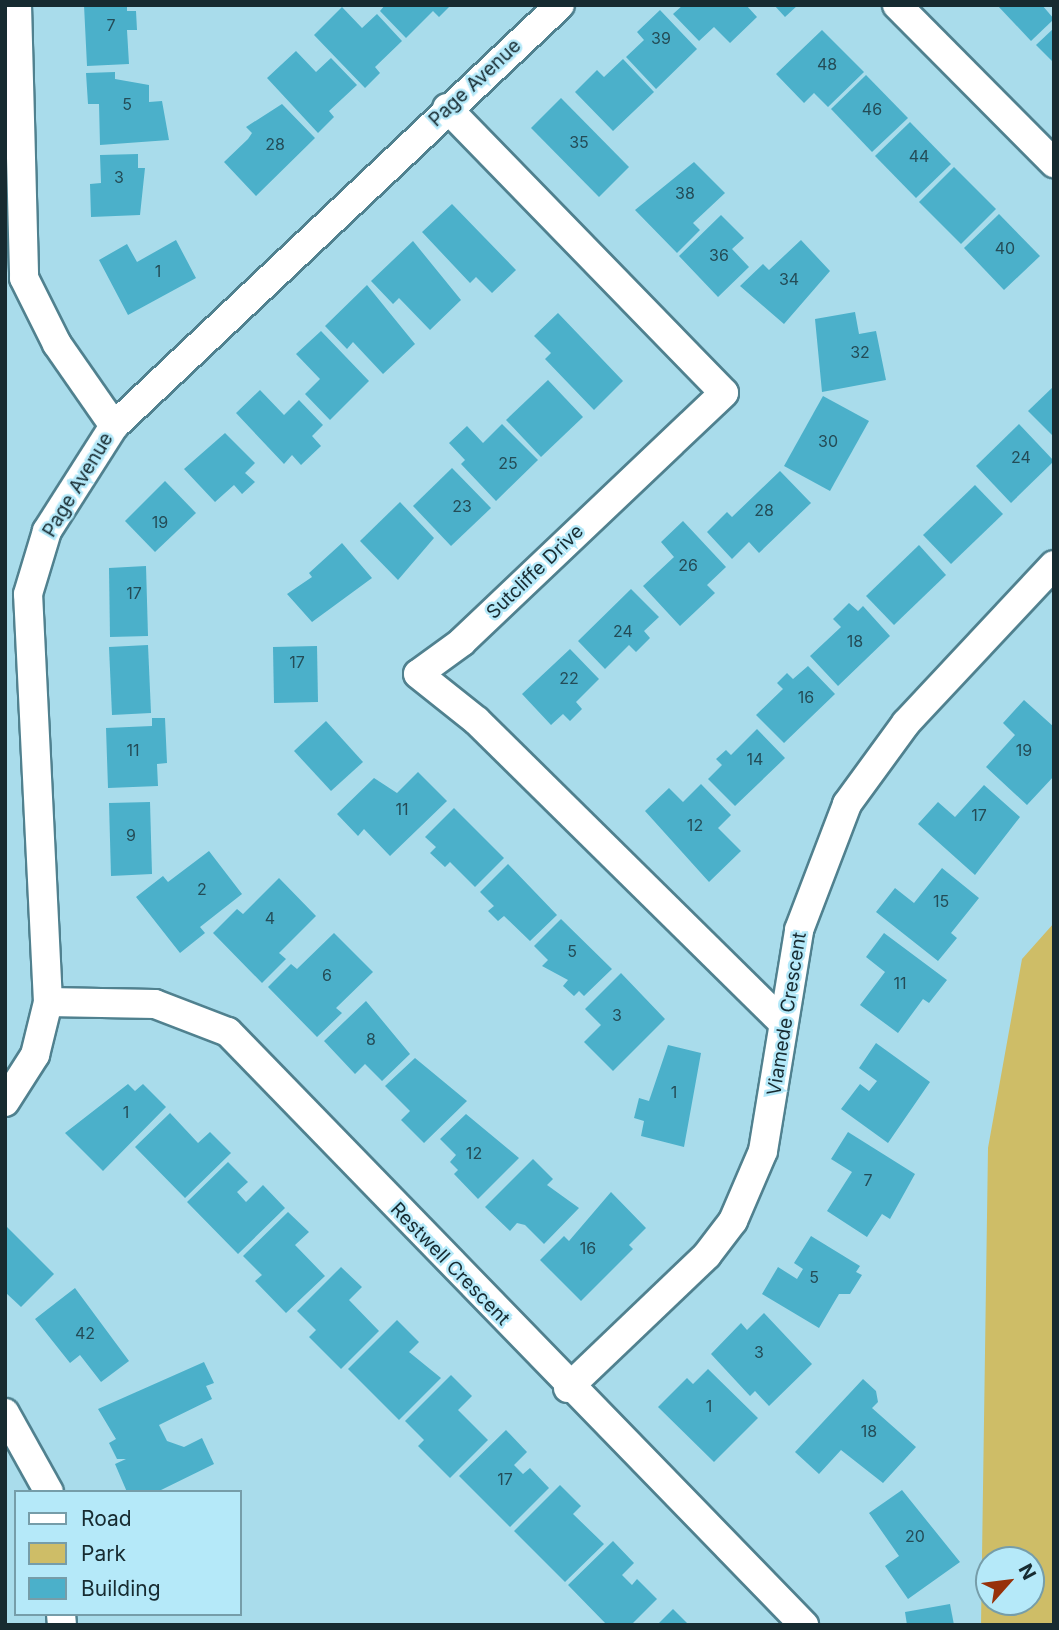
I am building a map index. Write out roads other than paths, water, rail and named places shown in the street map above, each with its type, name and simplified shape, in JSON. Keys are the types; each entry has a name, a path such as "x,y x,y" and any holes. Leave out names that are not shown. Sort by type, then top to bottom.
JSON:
{"street":[{"path":"17,5 24,278 57,344 114,426"},
{"name":"Page Avenue","path":"5,1102 35,1055 48,1002 28,594 47,531 114,426 447,108 559,5"},
{"path":"897,5 1054,163"},
{"name":"Sutcliffe Drive","path":"447,108 724,393 462,642 418,674 477,721 782,1023"},
{"name":"Viamede Crescent","path":"568,1388 707,1255 733,1221 764,1151 782,1023 806,909 847,804 906,723 1054,565"},
{"name":"Restwell Crescent","path":"48,1002 155,1004 228,1032 568,1388 804,1625"},
{"path":"5,1413 48,1490"}]}
